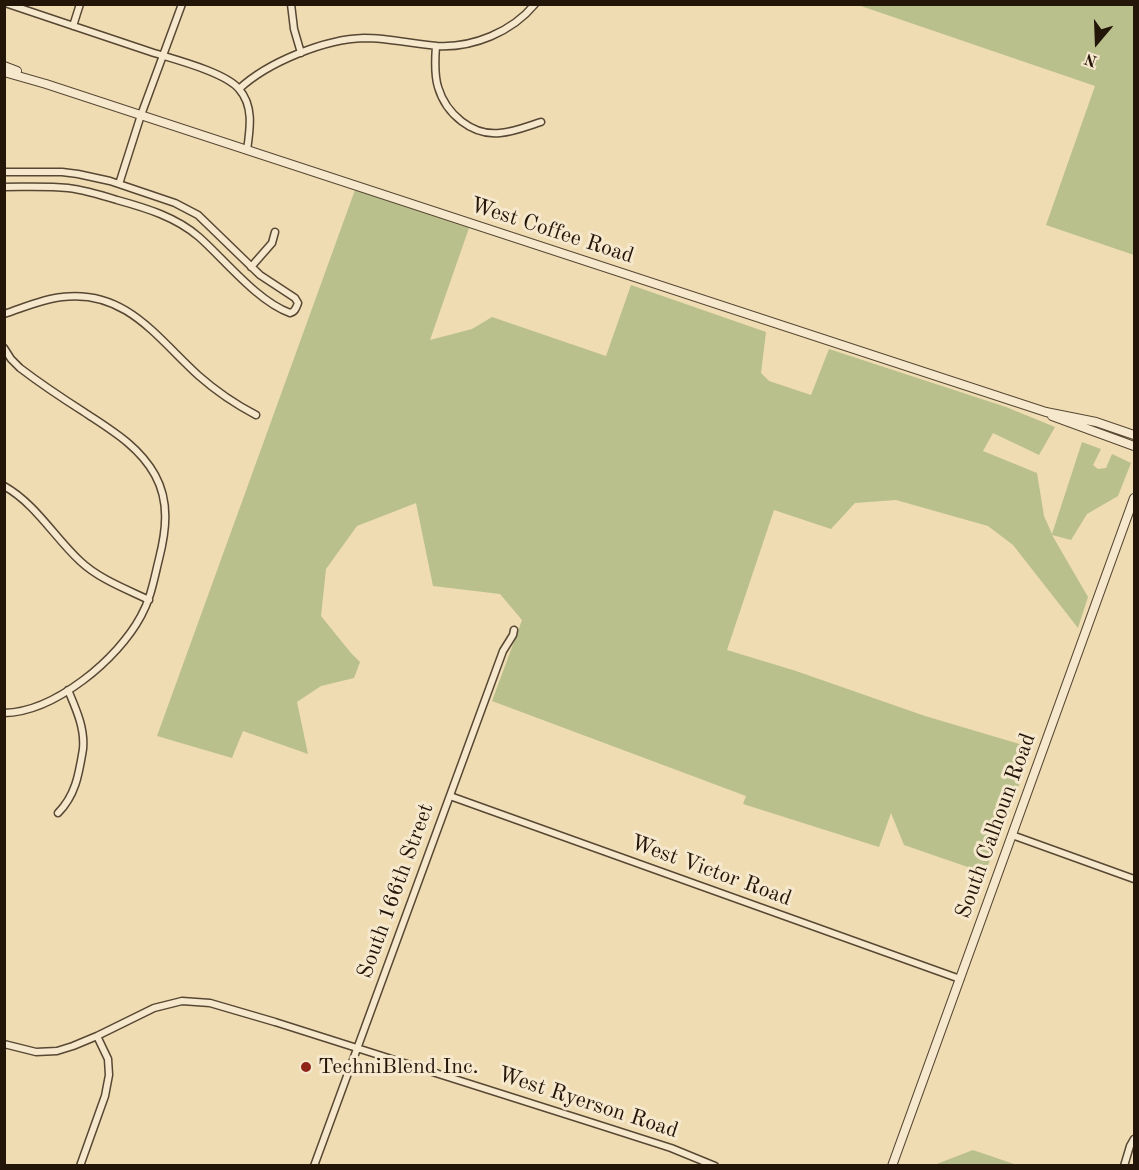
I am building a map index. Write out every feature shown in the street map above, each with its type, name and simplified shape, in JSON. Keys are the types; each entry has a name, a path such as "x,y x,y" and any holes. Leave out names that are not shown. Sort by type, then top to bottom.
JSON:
{"street":[{"path":"8,4 228,80 239,89 247,102 250,117 247,150"},
{"path":"73,26 80,4"},
{"path":"119,184 141,115 182,4"},
{"path":"291,4 294,28 301,52"},
{"path":"239,89 247,81 301,52 335,42 364,38 436,46 466,43 497,34 522,18 535,4"},
{"path":"436,46 438,89 450,111 467,126 481,132 500,134 541,122"},
{"name":"West Coffee Road","path":"4,66 46,84"},
{"name":"West Coffee Road","path":"4,72 1046,412 1096,423 1134,435"},
{"path":"4,172 70,173 99,178 175,203 198,215 251,267 295,298 298,303 294,311 287,313 236,273 199,237 169,218 135,205 83,190 54,187 4,187"},
{"path":"251,267 272,243 275,232"},
{"path":"4,314 63,296 89,297 113,304 147,324 211,387 256,415"},
{"path":"4,348 20,368 128,442 142,455 162,490 166,523 163,546 149,600 140,619 111,657 94,673 68,690 27,710 4,713"},
{"name":"West Coffee Road","path":"1046,412 1054,418 1134,446"},
{"path":"4,486 21,496 83,564 100,576 149,600"},
{"name":"South Calhoun Road","path":"892,1166 1134,498"},
{"name":"South 166th Street","path":"314,1166 503,651 514,630"},
{"path":"58,813 67,804 72,794 83,749 81,722 68,690"},
{"name":"West Victor Road","path":"450,796 960,979"},
{"path":"1012,835 1134,879"},
{"name":"West Ryerson Road","path":"4,1044 36,1052 57,1051 97,1036 154,1008 176,1002 191,1001 219,1004 652,1142 715,1166"},
{"path":"80,1166 108,1085 108,1059 97,1036"},
{"path":"1124,1166 1134,1139"}],"green space":[{"path":"858,5 1134,5 1134,255 1046,225 1095,86"},
{"path":"355,190 469,228 430,340 472,329 492,317 606,356 631,285 766,332 761,373 769,381 811,395 829,349 1006,407 1055,427 1039,455 993,433 983,451 1037,473 1044,516 1052,534 1082,442 1101,449 1093,465 1098,469 1106,468 1112,454 1131,463 1118,496 1087,514 1071,540 1052,535 1088,597 1078,628 1013,545 988,526 896,500 855,503 831,529 774,510 727,650 796,671 925,716 1033,748 985,873 904,845 891,813 879,847 743,804 746,796 492,701 522,620 500,594 433,586 416,503 357,526 326,569 321,616 360,662 354,678 321,686 297,702 308,754 243,731 232,758 157,736"},
{"path":"973,1150 1017,1165 934,1165"}],"place":[{"name":"TechniBlend Inc.","path":"306,1067"}]}
